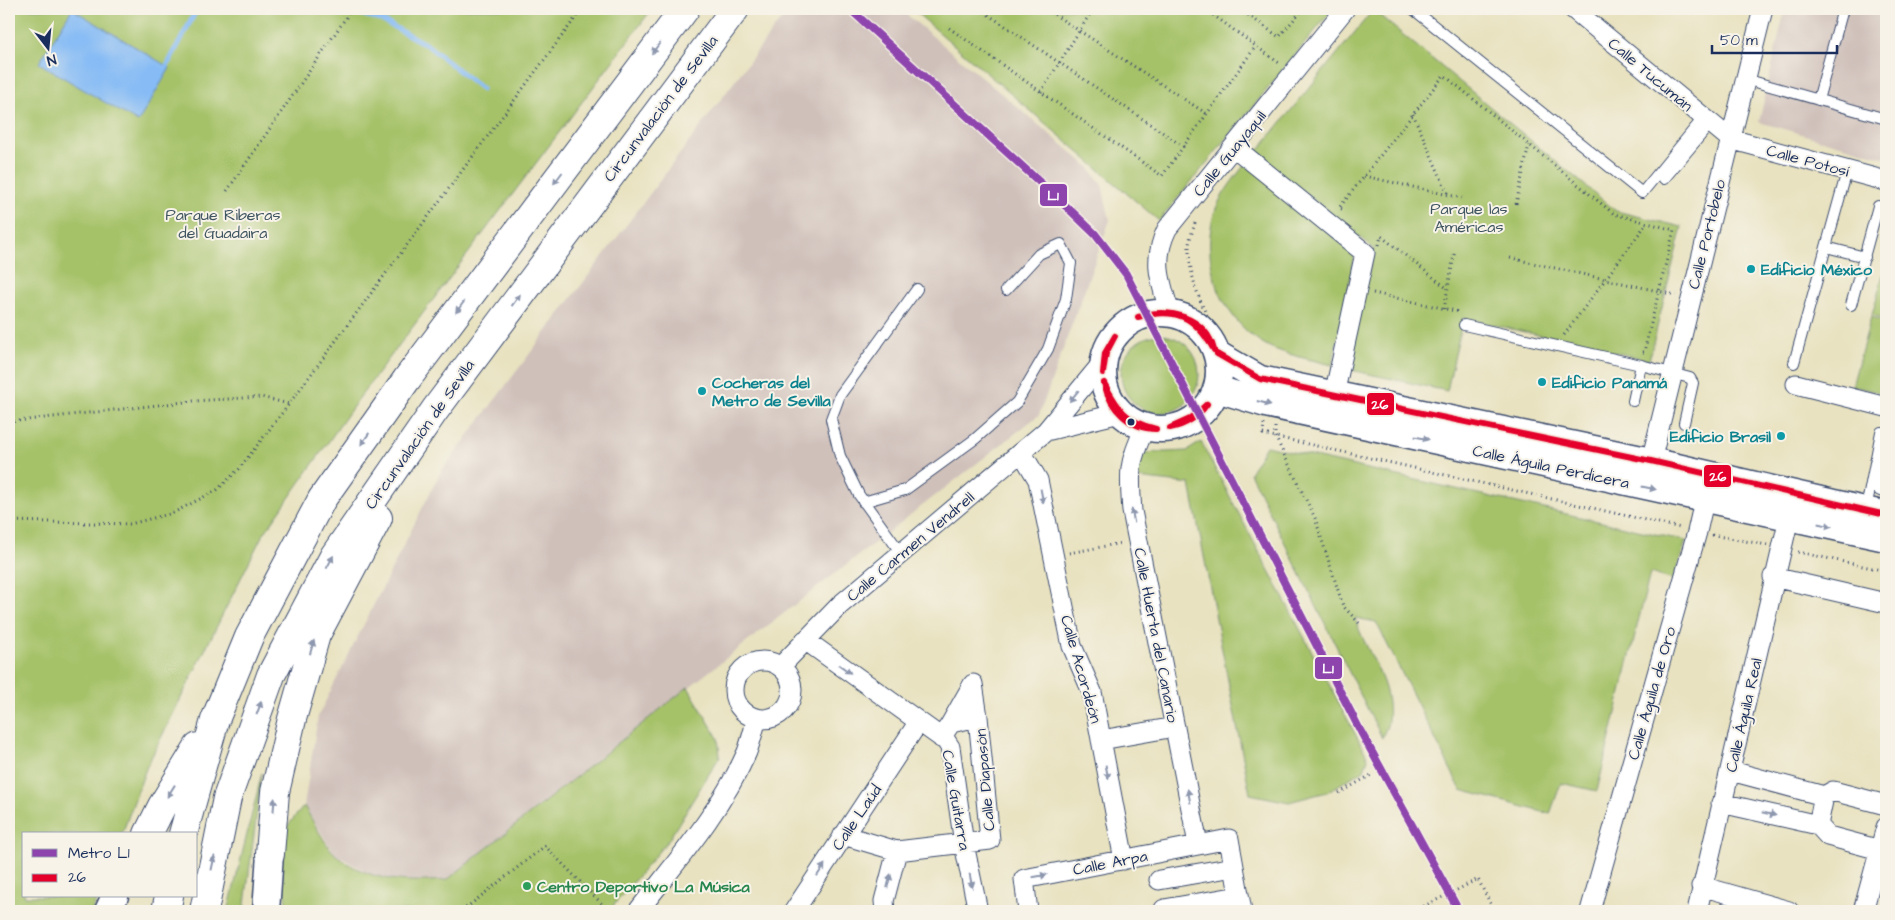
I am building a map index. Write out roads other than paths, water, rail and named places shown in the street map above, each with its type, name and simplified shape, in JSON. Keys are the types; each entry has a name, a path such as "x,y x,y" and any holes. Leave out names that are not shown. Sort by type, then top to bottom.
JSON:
{"highway":[{"path":"184,832 215,720 249,637 322,499 407,379 685,9"},
{"name":"Circunvalación de Sevilla","path":"204,911 227,798 271,675 334,556 435,410 735,9"},
{"path":"270,854 275,792 292,719 316,635 435,410"},
{"path":"149,832 162,806 215,720"},
{"path":"166,911 169,898"}],"street":[{"name":"Calle Guayaquil","path":"1170,313 1158,274 1159,246 1167,229 1345,9"},
{"name":"Calle Tucumán","path":"1573,9 1730,138"},
{"name":"Calle Portobelo","path":"1651,461 1763,9"},
{"name":"Calle Potosí","path":"1730,138 1886,181"},
{"path":"1234,147 1365,253 1334,394"},
{"path":"1151,313 1170,313 1186,318 1200,327 1210,339 1221,346 1217,389 1209,405 1196,418 1180,426 1163,430 1145,428 1132,422 1120,413 1108,398 1102,380 1102,362 1108,344 1119,330 1134,319 1151,313"},
{"name":"Calle Águila Perdicera","path":"1221,346 1260,379 1651,461 1876,512"},
{"name":"Calle Carmen Vendrell","path":"780,666 840,605 1046,431 1102,362"},
{"path":"1796,384 1886,407"},
{"name":"Calle Águila Perdicera","path":"1217,389 1266,404 1886,538"},
{"name":"Calle Carmen Vendrell","path":"1046,431 1120,413"},
{"name":"Calle Huerta del Canario","path":"1145,428 1132,455 1129,482 1138,540 1198,844"},
{"name":"Calle Acordeón","path":"1022,453 1038,480 1072,646 1088,678 1124,860"},
{"path":"1882,487 1886,460"},
{"name":"Calle Águila de Oro","path":"1590,911 1710,474"},
{"name":"Calle Águila Real","path":"1697,911 1701,886 1721,803 1731,772 1773,577 1788,518"},
{"path":"1773,577 1886,603"},
{"name":"Calle Guitarra","path":"805,640 918,723 946,730 964,844 978,911"},
{"path":"771,662 780,666 791,682 790,701 779,715 770,718 757,718 744,712 738,704 735,686 738,677 752,664 771,662"},
{"name":"Calle Diapasón","path":"897,850 990,840 973,684 946,730"},
{"name":"Calle Diapasón","path":"946,730 978,717"},
{"path":"638,911 701,830 726,790 747,751 757,718"},
{"name":"Calle Laúd","path":"794,911 918,723"},
{"path":"1101,740 1176,727"},
{"path":"1731,772 1824,796"},
{"path":"1818,825 1824,796 1833,790 1886,806"},
{"path":"1721,803 1818,825 1828,836 1880,850"},
{"path":"1863,911 1878,889 1880,850 1886,827"},
{"path":"844,835 897,850 884,901 885,911"},
{"name":"Calle Arpa","path":"1028,911 1024,879 1229,839 1234,867"},
{"path":"266,911 270,854"},
{"path":"270,854 278,911"},
{"path":"1159,880 1234,867 1241,904 1164,909"},
{"path":"1701,886 1789,911"},
{"path":"97,911 108,898"},
{"path":"108,911 114,898"}],"lane":[{"path":"1413,9 1642,193 1708,120"},
{"path":"1818,100 1843,9"},
{"path":"1745,79 1886,119"},
{"path":"1664,179 1708,120"},
{"path":"1794,363 1847,171"},
{"path":"1851,305 1878,206"},
{"path":"863,502 905,490 975,439 1017,402 1048,348 1066,299 1071,263 1061,244 1039,254 1006,290"},
{"path":"1826,247 1865,256"},
{"path":"901,553 863,502 840,456 831,419 840,395 917,289"},
{"path":"1464,325 1673,372 1690,378 1693,383 1684,424"},
{"path":"1633,401 1641,365"},
{"path":"1876,512 1881,432"}],"water":[{"path":"72,9 170,68 138,122 39,63"}],"waterway":[{"path":"167,66 197,9"},
{"path":"344,9 381,20 427,45 482,89"}],"metro line":[{"name":"L1","path":"850,9 1069,209 1095,234 1126,274 1361,732 1459,911"}],"place":[{"name":"Edificio México","path":"1751,269"},
{"name":"Edificio Panamá","path":"1542,382"},
{"name":"Cocheras del Metro de Sevilla","path":"702,391"},
{"name":"Edificio Brasil","path":"1781,436"},
{"name":"Centro Deportivo La Música","path":"527,886"}],"park label":[{"name":"Parque las Américas","path":"1469,217"},
{"name":"Parque Riberas del Guadaira","path":"223,223"}]}
